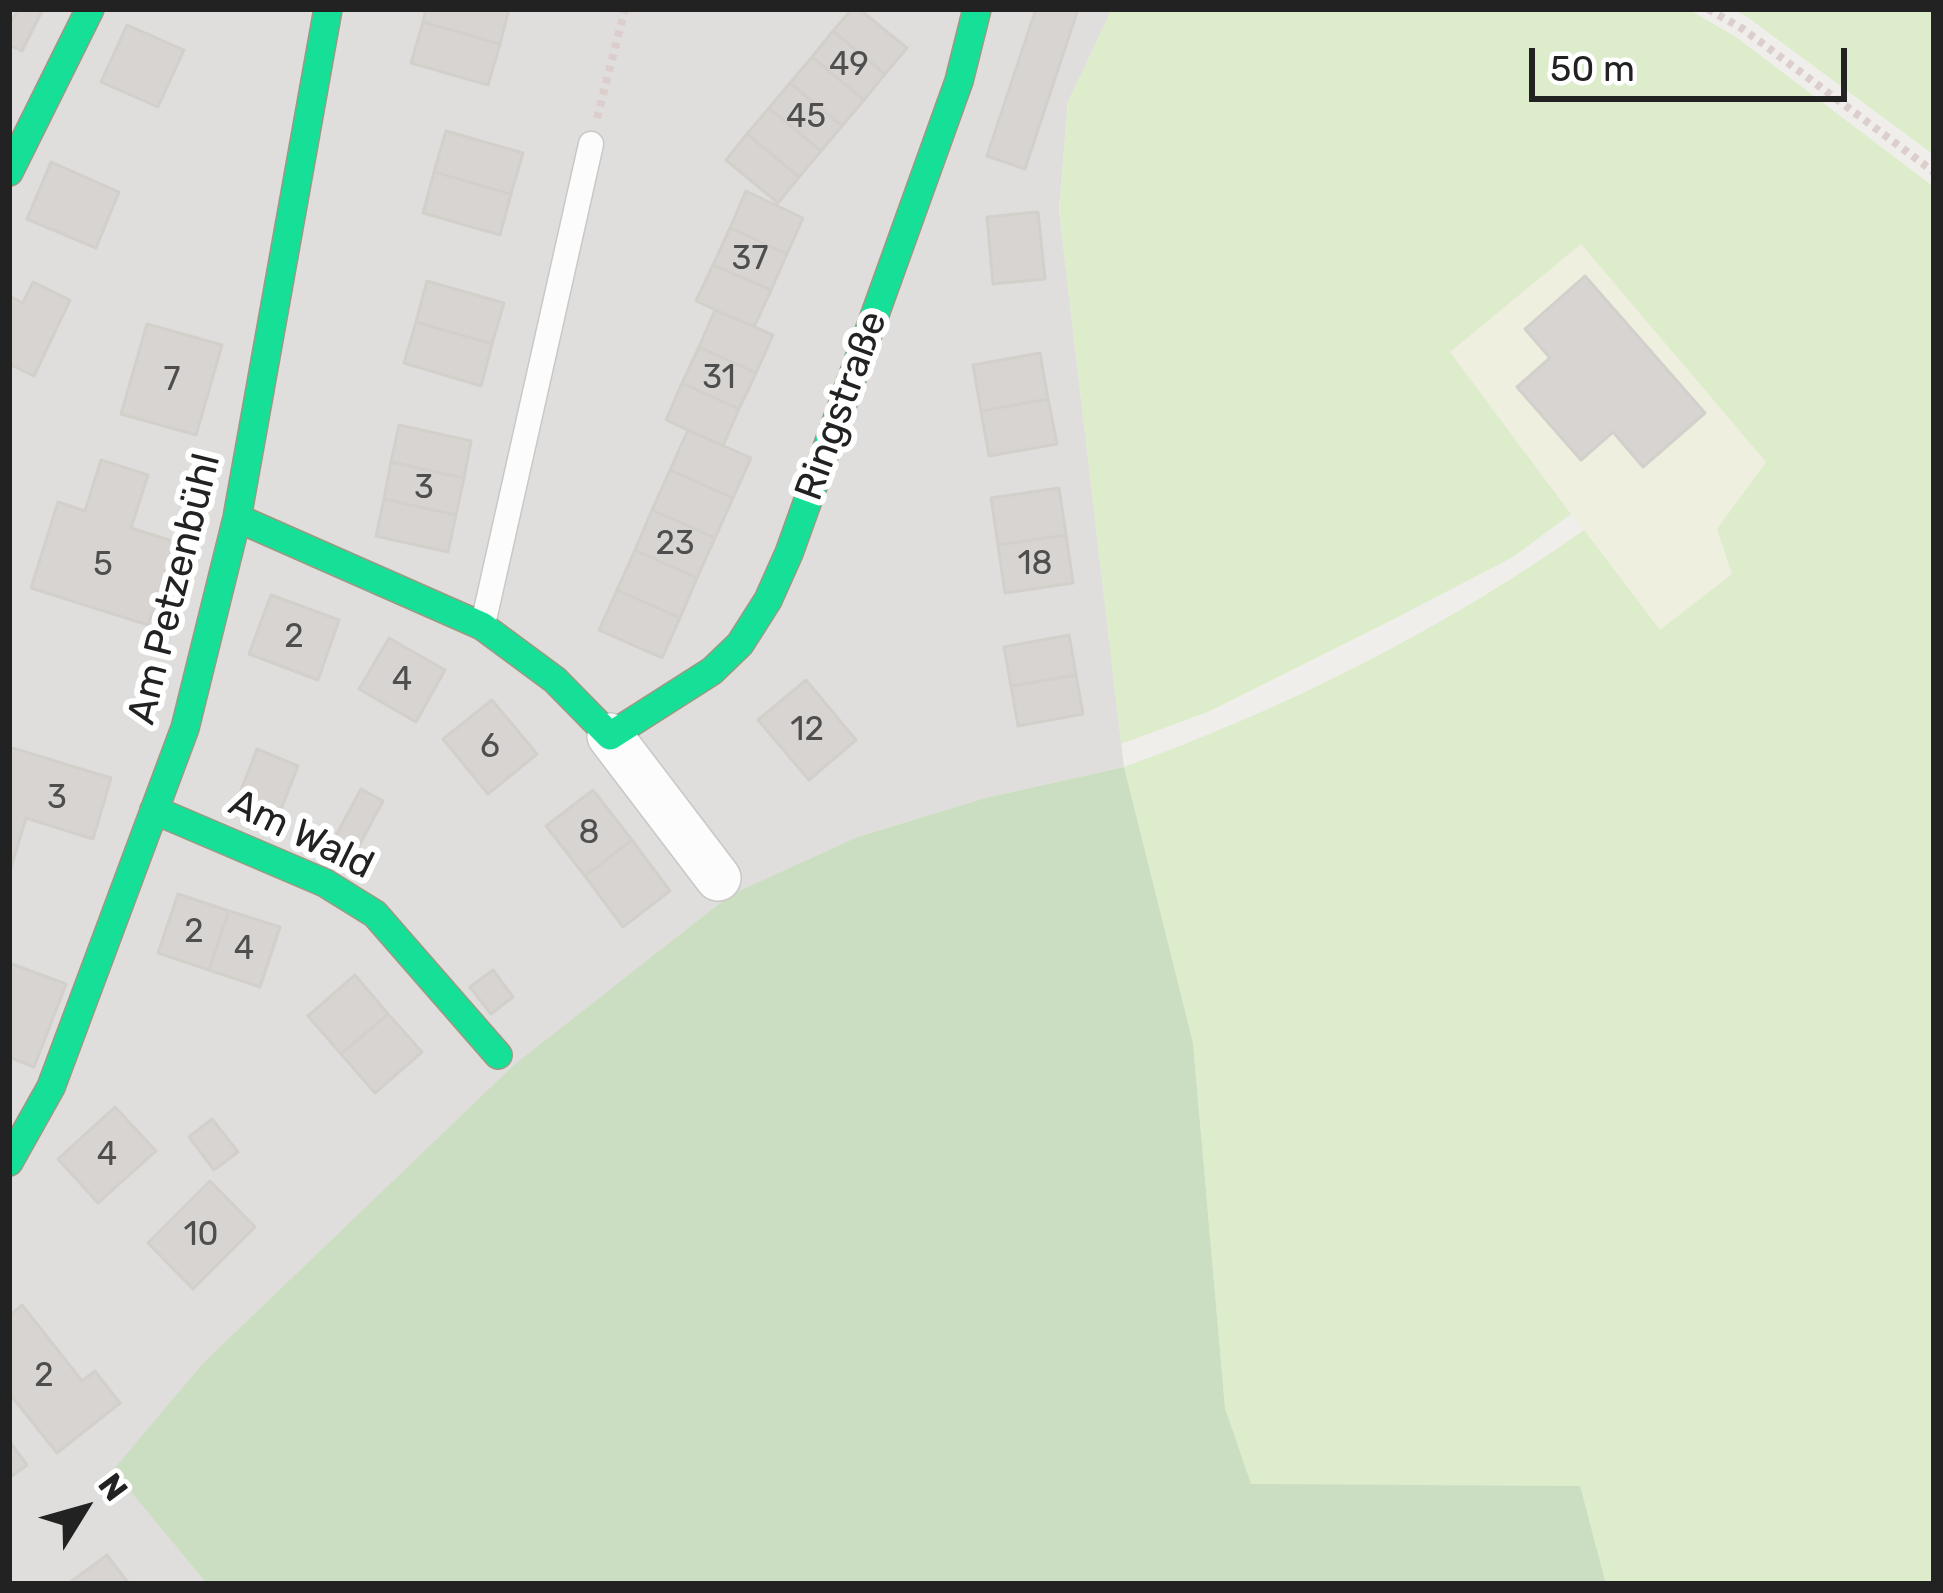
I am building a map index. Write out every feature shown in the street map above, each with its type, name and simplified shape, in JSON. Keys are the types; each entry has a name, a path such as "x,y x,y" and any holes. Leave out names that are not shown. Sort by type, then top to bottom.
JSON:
{"street":[{"path":"9,172 90,9"},
{"name":"Am Petzenbühl","path":"9,1162 51,1088 185,728 237,518 328,9"},
{"name":"Ringstraße","path":"610,736 710,671 739,645 772,592 959,81 977,9"},
{"path":"237,518 482,626 555,680 610,736 718,878"},
{"name":"Am Wald","path":"154,810 325,883 375,914 497,1055"}],"lane":[{"path":"482,626 591,144"}],"path":[{"path":"591,144 625,9"},
{"path":"1708,9 1743,29 1934,172"}],"shaded area":[{"path":"9,9 1112,9 1068,102 1059,210 1124,767 985,798 857,837 730,895 514,1066 204,1362 114,1470 207,1584 9,1584"}],"green space":[{"path":"1112,9 1688,9 1736,37 1934,187 1934,1584 1606,1584 1579,1486 1251,1485 1225,1408 1193,1043 1124,767 1244,719 1362,664 1476,601 1584,530 1660,630 1732,574 1717,529 1766,462 1581,244 1450,352 1571,514 1513,557 1394,619 1210,711 1121,744 1059,210 1068,102"},
{"path":"1733,9 1934,9 1934,155 1750,19"},
{"path":"1581,243 1767,462 1717,529 1733,574 1660,631 1449,351"},
{"path":"1124,767 1193,1043 1225,1408 1251,1484 1580,1486 1606,1584 207,1584 113,1470 204,1362 514,1065 730,895 857,837 985,798"}],"building":[{"path":"18,9 43,9 22,51 9,45 9,27"},
{"path":"426,9 509,9 500,44 423,22"},
{"path":"852,9 859,9 907,48 885,74 833,31"},
{"path":"1036,9 1078,9 1025,169 987,156"},
{"path":"423,22 500,44 488,85 411,63"},
{"path":"127,25 184,50 158,107 101,82"},
{"path":"833,31 885,74 864,100 812,57"},
{"path":"812,57 864,100 842,126 790,83"},
{"path":"790,83 842,126 821,151 769,108"},
{"path":"769,108 821,151 799,177 747,134"},
{"path":"446,131 523,153 511,194 434,172"},
{"path":"747,134 799,177 778,203 726,160"},
{"path":"51,162 119,192 96,248 27,219"},
{"path":"434,172 511,194 500,235 423,213"},
{"path":"746,191 803,218 787,254 730,228"},
{"path":"1038,212 1045,279 993,284 987,217"},
{"path":"730,228 787,254 771,290 713,265"},
{"path":"713,265 771,290 754,327 696,301"},
{"path":"1585,276 1705,413 1643,467 1613,432 1581,460 1517,387 1550,358 1525,329"},
{"path":"427,281 504,303 492,344 416,322"},
{"path":"33,282 70,300 34,376 9,364 9,296 23,303"},
{"path":"715,310 773,335 756,373 699,347"},
{"path":"416,322 492,344 481,386 404,363"},
{"path":"147,324 222,345 196,435 121,414"},
{"path":"699,347 756,373 739,409 682,383"},
{"path":"1040,353 1048,399 981,411 973,365"},
{"path":"682,383 739,409 723,446 666,420"},
{"path":"1048,399 1057,444 989,456 981,411"},
{"path":"399,425 471,441 464,478 391,462"},
{"path":"688,430 751,458 733,498 670,470"},
{"path":"101,460 148,475 131,528 175,542 148,625 31,588 58,502 85,511"},
{"path":"391,462 464,478 456,515 384,499"},
{"path":"670,470 733,498 715,538 652,510"},
{"path":"1059,488 1066,535 998,545 991,498"},
{"path":"384,499 456,515 448,552 376,536"},
{"path":"652,510 715,538 697,578 635,550"},
{"path":"1066,535 1073,583 1005,593 998,545"},
{"path":"635,550 697,578 680,618 617,590"},
{"path":"617,590 680,618 662,658 599,630"},
{"path":"271,595 339,620 318,680 249,654"},
{"path":"1069,635 1076,675 1011,686 1004,647"},
{"path":"389,638 445,670 416,722 359,689"},
{"path":"1076,675 1083,714 1018,726 1011,686"},
{"path":"806,680 856,740 809,780 758,720"},
{"path":"492,700 537,754 488,794 443,739"},
{"path":"9,747 111,778 93,839 26,818 9,874"},
{"path":"257,749 298,766 274,827 233,811"},
{"path":"361,789 383,801 355,853 333,841"},
{"path":"593,790 632,840 585,876 546,826"},
{"path":"632,840 670,891 623,927 585,876"},
{"path":"178,894 229,911 209,970 158,953"},
{"path":"229,911 280,927 260,987 209,970"},
{"path":"9,963 66,984 34,1067 9,1057"},
{"path":"493,970 513,997 491,1014 470,987"},
{"path":"355,975 388,1014 341,1054 308,1016"},
{"path":"388,1014 422,1052 375,1093 341,1054"},
{"path":"115,1107 156,1151 98,1203 58,1159"},
{"path":"212,1119 238,1152 214,1170 189,1137"},
{"path":"210,1181 255,1227 193,1289 148,1243"},
{"path":"22,1305 82,1381 95,1371 120,1403 57,1453 9,1393 9,1316"},
{"path":"9,1441 27,1465 9,1478"},
{"path":"107,1555 129,1584 68,1584"}],"traffic: fast":[{"path":"9,172 90,9"},
{"path":"9,1162 51,1087 185,728 237,518 328,9"},
{"path":"237,518 482,626 555,680 610,736 712,671 740,644 768,600 789,553 959,81 977,9"},
{"path":"154,810 325,883 375,914 498,1055"}]}
